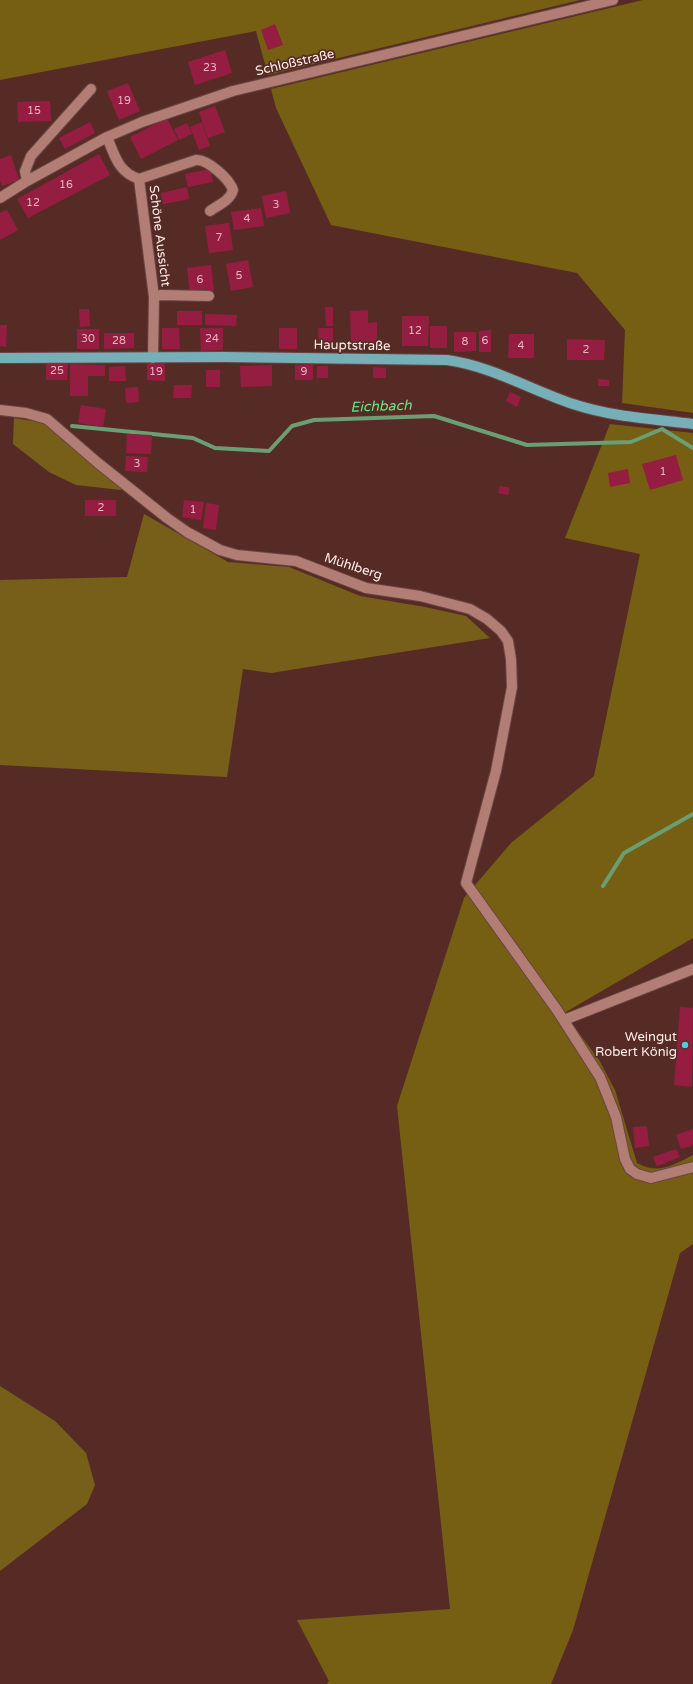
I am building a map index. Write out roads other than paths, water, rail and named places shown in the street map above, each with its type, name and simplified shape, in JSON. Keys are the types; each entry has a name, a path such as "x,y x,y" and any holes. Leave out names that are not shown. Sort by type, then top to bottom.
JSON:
{"main road":[{"name":"Hauptstraße","path":"0,358 224,357 447,360 476,366 574,404 621,415 693,424"}],"street":[{"name":"Schloßstraße","path":"0,198 27,181 107,138 142,122 234,91 613,0"},
{"path":"27,181 25,171 31,156 91,90"},
{"name":"Schöne Aussicht","path":"107,138 124,172 139,179 196,160 206,162 229,181 233,190 232,195 227,200 210,211"},
{"name":"Schöne Aussicht","path":"139,179 154,297 153,358"},
{"name":"Schöne Aussicht","path":"154,297 161,295 209,296"},
{"name":"Mühlberg","path":"0,410 26,413 48,419 98,463 167,518 187,532 220,550 237,555 296,561 366,588 420,596 470,609 487,619 501,631 508,641 511,659 512,687 496,771 466,883 524,962 564,1020"},
{"path":"693,969 564,1020 600,1077 616,1117 625,1159 630,1169 637,1174 651,1178 693,1167"}],"waterway":[{"name":"Eichbach","path":"72,426 193,438 215,448 269,451 292,426 314,420 434,416 527,445 631,442 662,429 693,448"},
{"path":"603,886 624,853 693,814"}],"place":[{"name":"Weingut Robert König","path":"685,1045"}]}
